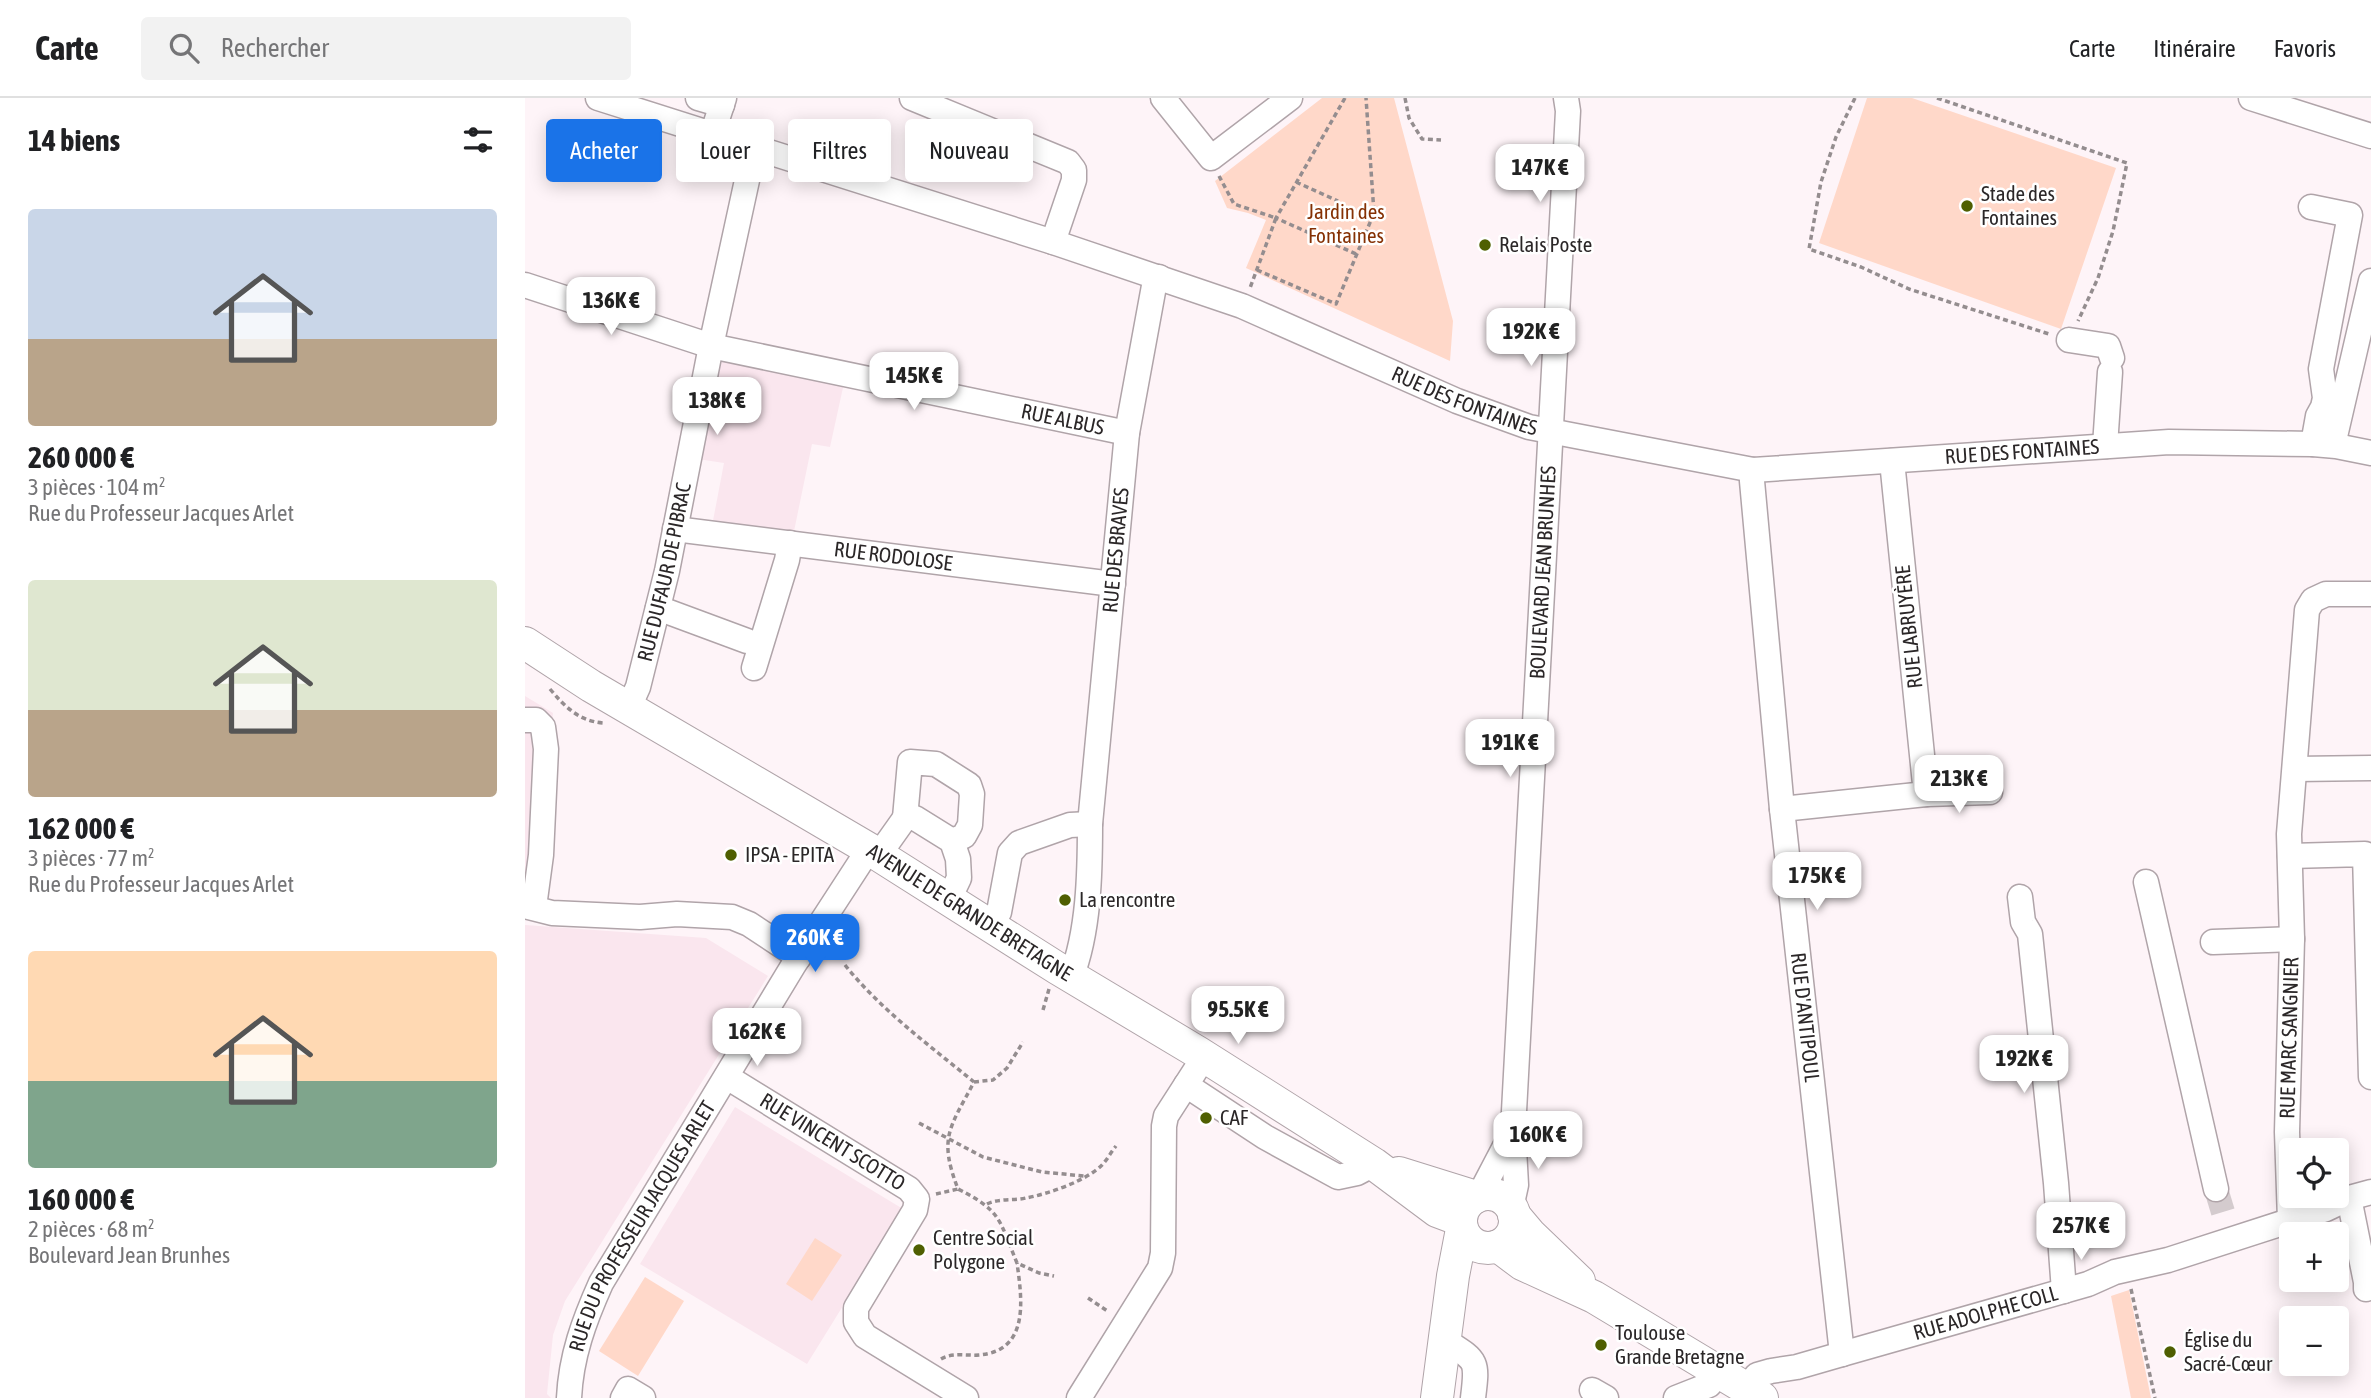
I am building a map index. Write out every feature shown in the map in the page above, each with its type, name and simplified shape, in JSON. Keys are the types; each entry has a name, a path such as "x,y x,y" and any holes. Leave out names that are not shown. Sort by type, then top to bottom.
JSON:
{"main road":[{"name":"AVENUE DE GRANDE BRETAGNE","path":"525,643 949,899 1062,977 1204,1057 1374,1164 1437,1211 1470,1210"},
{"path":"1470,1210 1498,1197 1530,1234 1594,1297"},
{"path":"1470,1210 1474,1244 1483,1248 1495,1247 1521,1264 1594,1297 1748,1389"},
{"path":"1437,1398 1445,1331 1470,1210"},
{"path":"1445,1331 1495,1247 1510,1237 1513,1230 1513,1212"}],"street":[{"name":"RUE DES FONTAINES","path":"598,98 676,123"},
{"path":"698,98 723,102 717,119"},
{"path":"912,98 1068,162 1074,170 1074,180 1053,242"},
{"path":"1163,98 1211,158 1290,98"},
{"name":"BOULEVARD JEAN BRUNHES","path":"1513,1212 1516,1185 1513,1130 1568,111 1566,98"},
{"path":"2253,98 2371,136"},
{"name":"RUE DES FONTAINES","path":"774,154 1053,242 1242,306 1457,401 1519,425 1753,470 2169,442 2323,444 2371,453"},
{"name":"RUE DUFAUR DE PIBRAC","path":"629,707 638,687 658,608 747,182"},
{"path":"2312,206 2350,215 2322,369 2325,398 2318,416 2323,444"},
{"name":"RUE DES BRAVES","path":"1062,977 1080,955 1127,433 1154,286 1159,277"},
{"path":"2323,444 2371,281"},
{"name":"RUE ALBUS","path":"525,285 711,346 1127,433"},
{"path":"2069,341 2108,346 2111,365 2105,446"},
{"name":"RUE LABRUYÈRE","path":"1892,461 1926,794"},
{"name":"RUE D'ANTIPOUL","path":"1753,470 1782,809 1842,1354"},
{"name":"RUE RODOLOSE","path":"675,529 1113,584"},
{"path":"754,668 790,543"},
{"name":"RUE MARC SANGNIER","path":"2290,1220 2287,1132 2292,939 2290,845 2307,610 2313,600 2326,594 2371,594"},
{"path":"658,608 747,641"},
{"path":"525,720 536,720 543,727 546,750 541,855 529,906 552,913 641,918 677,914 732,918 749,924 799,957"},
{"path":"949,899 959,878 958,859 952,841 915,818 905,818 910,762 936,764 969,785 972,794 970,825 964,836 952,841"},
{"path":"2295,769 2371,768"},
{"path":"1782,809 1926,794 1990,792"},
{"name":"RUE DU PROFESSEUR JACQUES ARLET","path":"569,1398 573,1357 587,1313 601,1283 799,957 873,853 905,818"},
{"path":"991,926 999,912 1010,852 1019,843 1070,825 1090,824"},
{"path":"2290,845 2365,854 2371,1077"},
{"path":"2145,882 2216,1189"},
{"path":"2020,897 2023,922 2030,934 2056,1182 2064,1291"},
{"name":"RUE MARC SANGNIER","path":"2213,942 2292,939"},
{"path":"1079,1398 1160,1268 1163,1253 1164,1126 1167,1115 1204,1057"},
{"name":"RUE VINCENT SCOTTO","path":"727,1077 909,1189 917,1199 915,1210 856,1308 856,1322 866,1336 966,1398"},
{"path":"1186,1085 1265,1137 1338,1177 1357,1173 1374,1164"},
{"name":"BOULEVARD JEAN BRUNHES","path":"1470,1210 1513,1130"},
{"path":"2360,1195 2355,1217 2366,1289"},
{"name":"RUE ADOLPHE COLL","path":"1676,1398 1709,1385 1748,1389 1757,1375 1797,1367 2064,1291 2115,1272 2168,1260 2229,1231 2290,1220 2360,1195"},
{"path":"1445,1331 1471,1358 1477,1370 1473,1398"},
{"path":"622,1398 628,1389 643,1398"}],"path":[{"path":"1242,306 1276,218 1345,98"},
{"path":"1257,270 1336,304 1374,213 1366,98"},
{"path":"1405,98 1409,118 1422,139 1441,140"},
{"path":"1855,98 1836,137 1821,182 1809,249 1861,267 1909,289 2069,341 2098,278 2113,231 2127,163 1937,98"},
{"path":"1219,177 1234,204 1276,218 1356,254"},
{"path":"1296,182 1338,201"},
{"path":"845,965 863,987 974,1082 993,1080 1007,1068 1023,1042"},
{"path":"1043,1010 1062,977"},
{"path":"928,1375 940,1359 946,1356 980,1355 999,1350 1014,1338 1022,1300 1017,1263 997,1215 987,1204 958,1189 949,1164 947,1140 952,1124 974,1082"},
{"path":"919,1123 983,1157 1042,1172 1084,1176"},
{"path":"987,1204 1050,1192 1101,1166 1116,1146"},
{"path":"1017,1263 1053,1276"},
{"path":"2129,1284 2155,1398"},
{"path":"1088,1298 1126,1322"}],"shaded area":[{"path":"719,357 844,383 830,447 812,444 793,536 712,526 724,463 698,459"},
{"path":"525,696 553,713 538,880 525,879"},
{"path":"525,925 706,938 768,976 565,1301 553,1335 547,1394 551,1398 525,1398"},
{"path":"735,1107 903,1209 807,1364 640,1264"}],"green space":[{"name":"Jardin des Fontaines","path":"1322,98 1394,98 1453,321 1450,361 1246,268 1266,220 1227,208 1215,181"},
{"name":"Stade des Fontaines","path":"1867,98 1912,98 2116,168 2061,329 1819,243"},
{"path":"815,1238 842,1255 812,1301 786,1284"},
{"path":"645,1277 684,1301 638,1376 599,1351"},
{"path":"2129,1290 2151,1398 2131,1398 2111,1296"}],"tunnel":[{"path":"2216,1189 2226,1222"}],"place":[{"name":"Stade des Fontaines","path":"1967,206"},
{"name":"Relais Poste","path":"1485,245"},
{"name":"IPSA - EPITA","path":"731,855"},
{"name":"La rencontre","path":"1065,900"},
{"name":"CAF","path":"1206,1118"},
{"name":"Centre Social Polygone","path":"919,1250"},
{"name":"Toulouse Grande Bretagne","path":"1601,1345"},
{"name":"Église du Sacré-Cœur","path":"2170,1352"}]}
